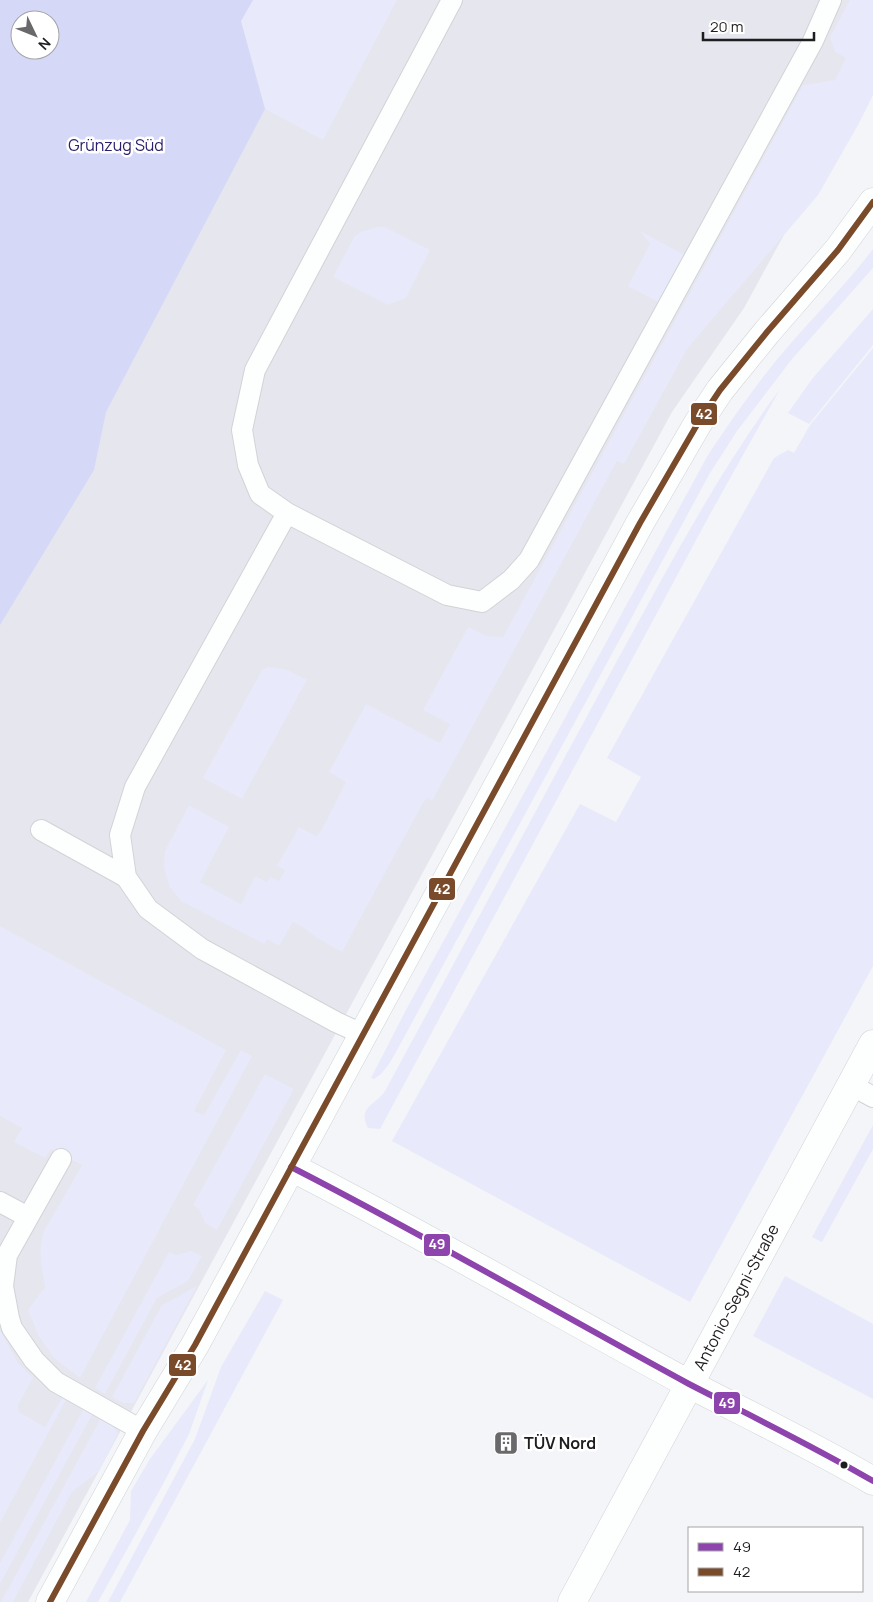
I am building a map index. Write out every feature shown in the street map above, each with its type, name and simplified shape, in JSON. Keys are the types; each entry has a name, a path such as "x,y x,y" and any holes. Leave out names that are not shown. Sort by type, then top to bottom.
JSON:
{"street":[{"path":"50,1602 143,1431 195,1346 640,523 698,423 720,390 838,250 873,202"},
{"name":"Antonio-Segni-Straße","path":"572,1602 690,1384 862,1091 872,1049"},
{"path":"291,1167 352,1198 690,1384 840,1461 873,1481"}],"lane":[{"path":"452,0 254,370 242,430 248,465 260,494 287,513 447,595 482,602 512,580 529,560 808,50 830,0"},
{"path":"287,513 135,787 120,835 126,877 148,909 202,949 336,1022 362,1034"},
{"path":"41,830 126,877"},
{"path":"61,1159 7,1255 3,1286 12,1328 34,1360 56,1382 143,1431"},
{"path":"0,1202 28,1217"}],"shaded area":[{"path":"0,0 873,0 873,72 744,308 672,412 28,1602 0,1602"},
{"path":"253,0 397,0 323,140 265,109 241,21"},
{"path":"850,0 873,0 873,95 858,125 818,195 687,349 624,464 617,461 432,801 427,798 423,803 342,952 293,922 279,946 267,939 264,944 181,901 169,886 164,867 165,851 189,805 229,827 200,882 241,904 255,876 267,882 270,877 279,881 285,870 277,866 299,827 316,836 321,831 346,782 329,772 366,704 440,743 450,724 423,710 468,627 486,636 503,637 803,85 835,80 846,58 835,52 830,37"},
{"path":"377,227 385,227 430,250 406,298 388,305 333,277 354,237 360,232"},
{"path":"640,231 685,255 660,303 628,286 650,244"},
{"path":"873,249 873,268 792,359 737,431 710,473 396,1052 381,1074 374,1079 371,1078 406,1010 708,455 745,401 775,363"},
{"path":"873,309 873,345 809,424 788,413 812,379"},
{"path":"873,348 873,966 690,1302 392,1141 580,804 616,822 641,777 607,758 774,458 788,450 794,453 810,425"},
{"path":"780,389 709,516 380,1129 368,1128 365,1121 366,1111 385,1091 671,562 712,491 756,422"},
{"path":"268,667 285,669 307,680 242,799 203,778 262,670"},
{"path":"0,926 226,1050 194,1111 204,1115 241,1050 252,1056 80,1378 54,1358 38,1335 28,1310 45,1287 40,1252 44,1231 82,1165 51,1149 45,1158 14,1142 22,1128 0,1116"},
{"path":"265,1074 294,1089 217,1230 205,1223 199,1209 193,1205"},
{"path":"873,1125 873,1149 822,1242 812,1237"},
{"path":"192,1251 202,1256 188,1281 157,1298 105,1394 95,1388 169,1252 176,1255"},
{"path":"785,1276 873,1324 873,1399 753,1336"},
{"path":"197,1286 134,1403 123,1403 112,1397 162,1305"},
{"path":"265,1291 283,1300 120,1602 108,1602 195,1439 221,1367"},
{"path":"0,1330 18,1363 33,1378 18,1405 19,1412 45,1427 62,1398 66,1400 0,1523"},
{"path":"208,1380 189,1434 162,1486 98,1602 86,1602 130,1520 131,1491 150,1459"},
{"path":"84,1408 93,1413 0,1584 0,1563"},
{"path":"101,1418 110,1422 118,1433 99,1471 72,1492 13,1602 1,1602"}],"green space":[{"name":"Grünzug Süd","path":"0,0 253,0 241,21 265,109 106,412 94,470 0,625"}],"transit line":[{"name":"42","path":"50,1602 143,1431 195,1345 640,523 698,423 720,390 838,250 873,202"},
{"name":"49","path":"291,1167 441,1247 689,1384 805,1443 873,1481"}],"place":[{"name":"TÜV Nord","path":"506,1443"}]}
